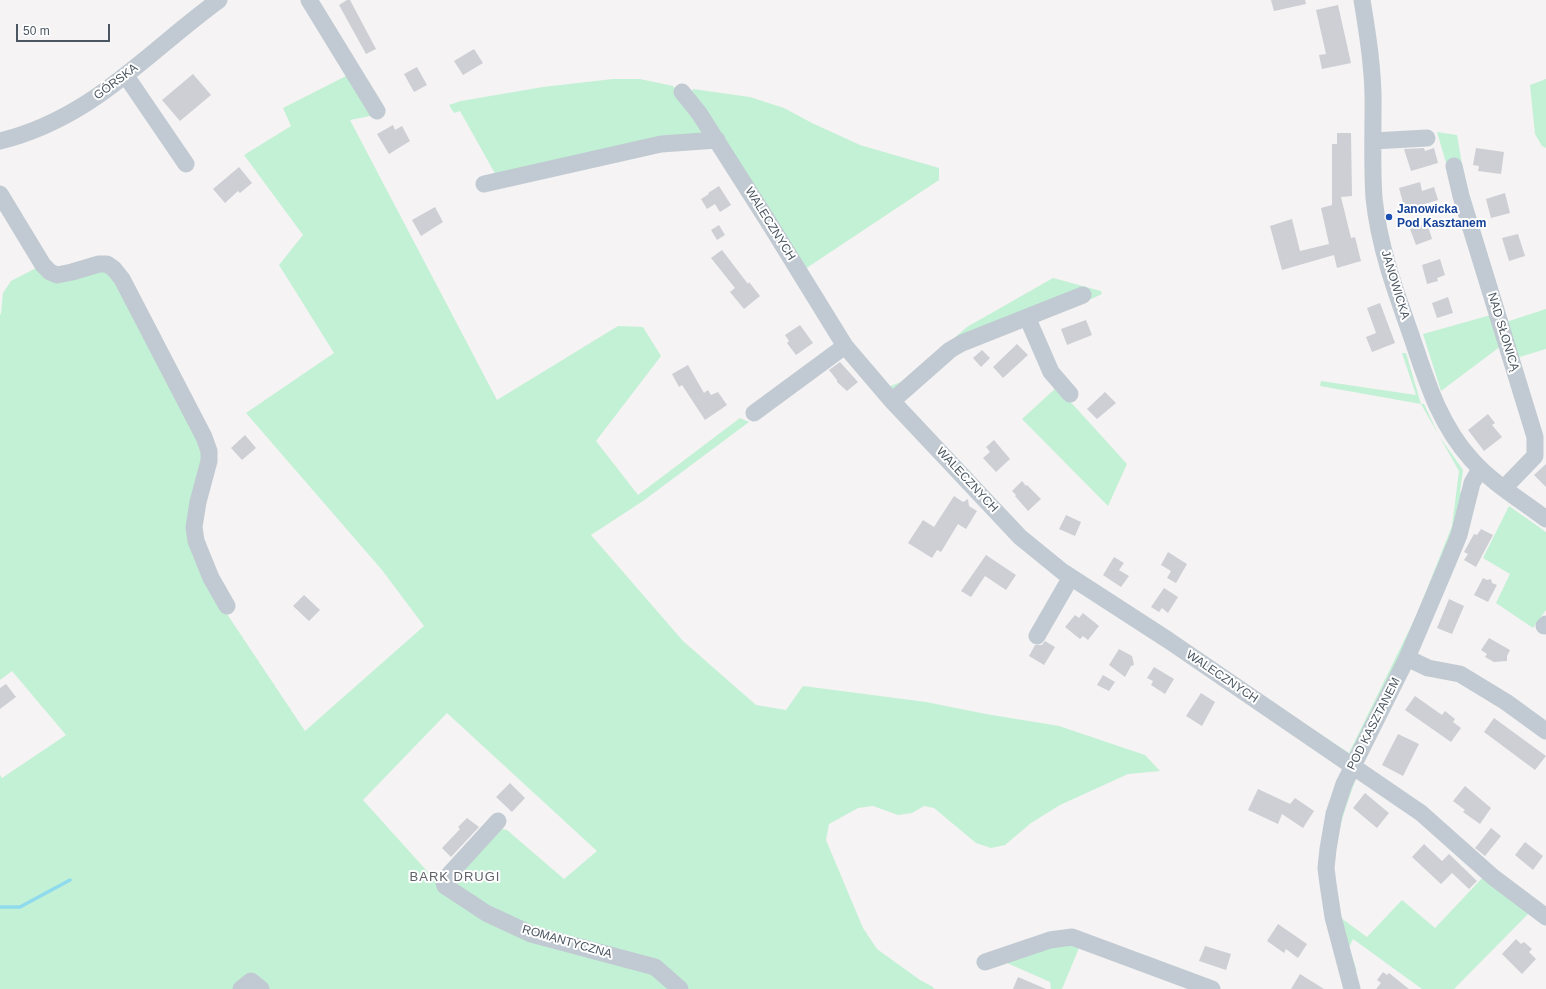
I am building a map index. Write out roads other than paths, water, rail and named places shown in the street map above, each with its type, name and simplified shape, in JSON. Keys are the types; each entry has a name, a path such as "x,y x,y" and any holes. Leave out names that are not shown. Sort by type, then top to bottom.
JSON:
{"street":[{"name":"GÓRSKA","path":"0,141 42,127 97,97 126,76 219,0"},
{"path":"309,0 377,111"},
{"name":"JANOWICKA","path":"1362,0 1368,37 1371,73 1373,111 1373,176 1377,220 1397,296 1439,413 1454,437 1480,469 1546,519"},
{"path":"126,76 186,164"},
{"name":"WALECZNYCH","path":"682,92 699,113 717,140 772,226 845,346 892,401 1020,537 1041,555 1071,577 1421,812 1493,877 1546,917"},
{"path":"1372,141 1427,138"},
{"path":"484,184 661,144 717,140"},
{"name":"NAD SŁONICĄ","path":"1454,166 1461,196 1534,437 1535,456 1504,488"},
{"path":"0,194 43,265 50,272 57,274 72,272 99,264 106,264 114,269 122,279 204,437 209,451 194,527 196,540 211,578 227,606"},
{"path":"892,401 956,346 1083,295"},
{"path":"1027,317 1050,372 1070,394"},
{"path":"754,413 845,346"},
{"name":"POD KASZTANEM","path":"1352,989 1333,917 1326,868 1334,814 1344,784 1407,658 1459,535 1472,483 1480,469"},
{"path":"1037,636 1071,577"},
{"path":"1407,658 1428,668 1460,674 1506,702 1546,731"},
{"name":"ROMANTYCZNA","path":"498,821 446,878 444,883 445,886 486,913 531,934 655,967 680,989"},
{"path":"985,962 1050,940 1072,937 1212,989"},
{"path":"241,989 251,981 261,989"}],"waterway":[{"path":"0,907 20,907 70,880"}],"place":[{"name":"Janowicka Pod Kasztanem","path":"1389,217"}],"district":[{"name":"BARK DRUGI","path":"455,877"}]}
